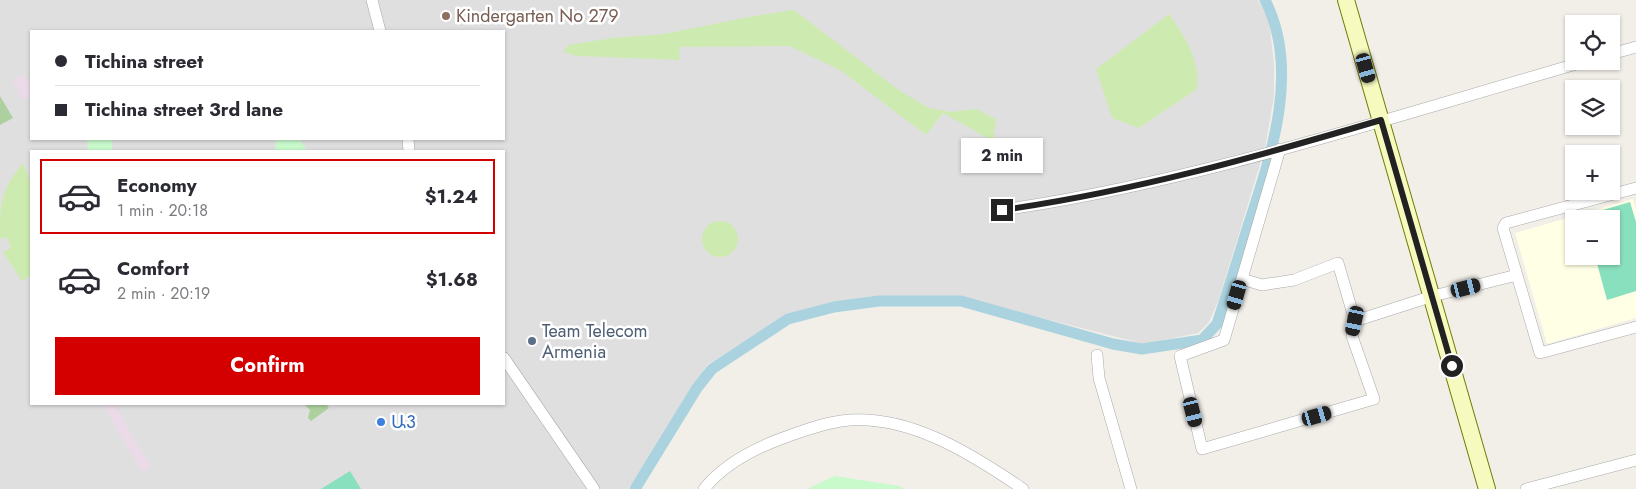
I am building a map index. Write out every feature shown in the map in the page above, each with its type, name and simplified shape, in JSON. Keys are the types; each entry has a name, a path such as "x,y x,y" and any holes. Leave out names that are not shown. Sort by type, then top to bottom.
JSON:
{"main road":[{"path":"1346,0 1433,296 1487,489"}],"street":[{"path":"372,0 380,30"},
{"path":"1620,51 1636,47"},
{"path":"1002,210 1063,201 1167,180 1565,67"},
{"path":"1242,279 1262,285 1294,280 1338,263 1355,321 1352,336 1374,399 1202,449 1180,356 1224,340 1280,149"},
{"path":"1636,188 1506,223 1503,228 1540,353 1636,327"},
{"path":"1355,321 1433,296 1517,276"},
{"path":"1097,355 1099,378 1131,489"},
{"path":"505,359 594,489"},
{"path":"704,489 728,466 750,452 774,441 817,426 843,421 871,420 901,425 934,437 1023,489"},
{"path":"1526,489 1636,460"}],"shaded area":[{"path":"0,0 1258,0 1269,21 1274,64 1274,96 1265,148 1219,299 1209,322 1198,333 1144,344 961,297 881,296 837,302 787,315 707,365 628,489 0,489"},
{"path":"24,74 30,84 30,97 22,99 12,80"},
{"path":"1633,199 1636,211 1636,318 1547,344 1515,233 1565,219 1565,265 1620,265 1620,210 1595,210"},
{"path":"104,405 115,405 151,467 142,472"}],"green space":[{"path":"794,10 900,91 929,108 950,112 976,109 996,119 993,141 943,113 926,135 840,70 789,46 680,47 679,60 578,56 563,52 568,45 612,38 664,34"},
{"path":"1169,14 1186,40 1194,59 1198,79 1197,89 1139,128 1112,118 1096,69"},
{"path":"0,96 13,118 0,125"},
{"path":"87,140 112,140 112,150 88,150"},
{"path":"276,140 300,140 306,150 275,150"},
{"path":"23,163 30,180 30,276 22,281 3,252 11,248 7,237 0,239 1,206 6,190"},
{"path":"1630,202 1636,222 1636,291 1607,300 1597,265 1620,265 1620,210 1603,210"},
{"path":"720,221 732,227 738,239 732,251 720,257 708,251 702,239 708,227"},
{"path":"305,405 327,405 329,408 311,421 308,418 310,410"},
{"path":"350,471 361,489 321,489"},
{"path":"835,476 899,486 905,489 807,489"}],"waterway":[{"path":"635,489 697,388 712,369 788,319 834,307 879,301 961,301 1113,344 1142,349 1202,340 1217,324 1265,171 1279,113 1282,84 1281,55 1276,27 1265,0"}],"place":[{"name":"Kindergarten No 279","path":"446,16"},
{"name":"Team Telecom Armenia","path":"532,341"},
{"name":"Ա3","path":"381,422"}],"route":[{"path":"1002,210 1063,201 1167,180 1381,120 1452,366"}]}
